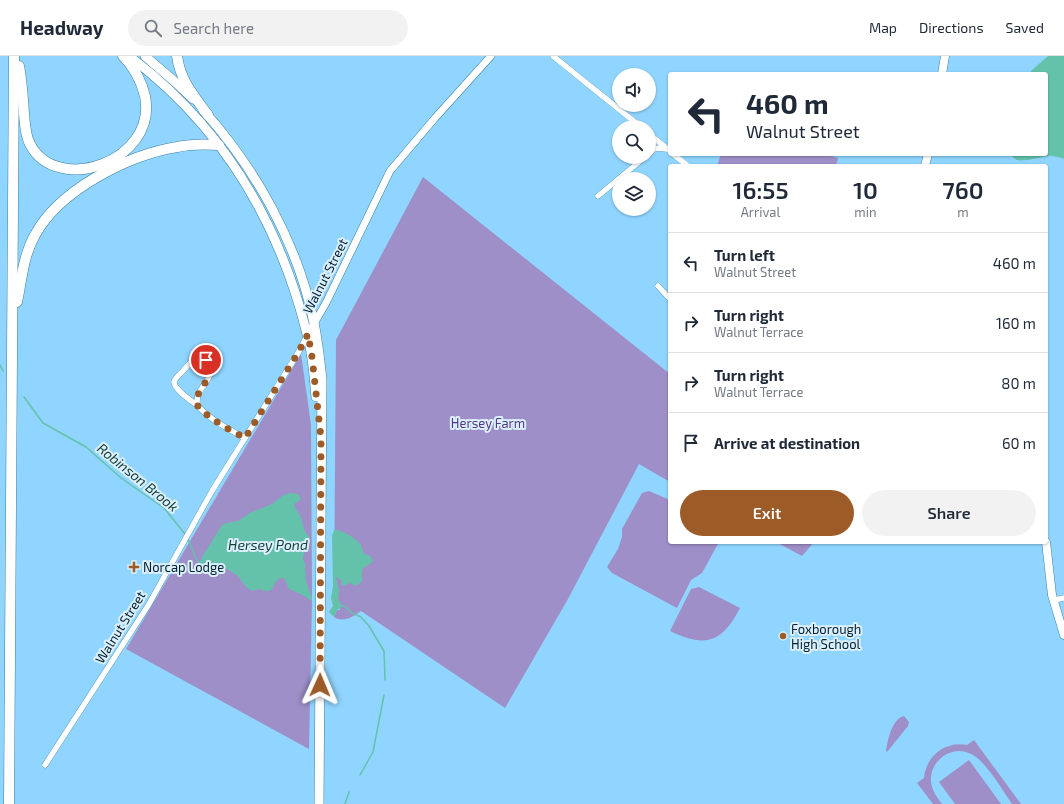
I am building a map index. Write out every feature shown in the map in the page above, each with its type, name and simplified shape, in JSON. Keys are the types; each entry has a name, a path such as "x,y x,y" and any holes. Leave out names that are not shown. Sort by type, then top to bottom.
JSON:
{"highway":[{"path":"8,804 14,56"},
{"path":"18,56 26,130 30,145 38,155 48,162 58,167 77,169 96,166 115,158 133,144 142,130 146,111 144,92 137,74 123,56"},
{"path":"177,56 179,69 184,82 208,115"},
{"path":"12,324 24,264 30,244 44,221 67,198 102,174 143,156 180,146 219,144"}],"main road":[{"path":"129,56 176,95 219,144 246,183 269,224 288,272 308,334 321,438"},
{"path":"145,56 174,81 208,115 245,164 272,209 296,261 314,323 322,380 319,804"},
{"path":"942,72 945,56"},
{"path":"1046,544 1054,600 1064,635"}],"street":[{"name":"Walnut Street","path":"45,765 149,604 212,491 298,353 326,303 390,172 435,118 463,89 491,56"},
{"path":"553,56 631,120"},
{"path":"656,140 668,149"},
{"path":"656,148 668,150"},
{"path":"676,156 686,164"},
{"path":"598,196 637,164"},
{"path":"658,286 668,297"},
{"path":"197,405 198,394 209,379 211,369 206,360 198,356 176,378 174,383 175,387 205,413 228,429 245,438"},
{"path":"1054,600 1064,598"}],"green space":[{"path":"720,156 831,156 838,158 836,164 718,164"},
{"name":"Hersey Farm","path":"423,177 668,372 668,481 639,464 568,599 505,708 361,611 344,619 337,619 334,617 337,610 340,610 337,596 334,593 336,340"},
{"path":"301,354 311,425 312,599 309,749 126,649"},
{"path":"649,491 668,499 668,544 718,544 702,573 691,580 677,608 612,573 607,567 618,549 622,537 622,529 642,493"},
{"path":"780,544 812,544 802,556"},
{"path":"699,587 740,608 726,629 711,639 693,640 670,631 691,589"},
{"path":"904,716 909,722 908,726 887,752 886,750 891,730 896,721"},
{"path":"974,740 1021,804 1012,804 993,776 982,763 971,754 964,751 956,751 943,756 934,767 931,774 932,788 942,804 933,804 917,783 924,778 928,763 938,752 951,745 967,745"},
{"path":"969,760 1001,804 955,804 939,782"}],"water":[{"path":"1048,56 1064,56 1064,159 1050,156 1027,160 1017,160 1012,156 1048,156 1048,72 1031,71"},
{"name":"Hersey Pond","path":"289,493 298,494 300,497 300,500 294,504 294,506 301,517 304,530 309,537 309,541 305,547 303,559 305,564 306,581 312,601 289,589 284,578 277,580 270,591 259,589 252,591 245,586 238,576 227,569 219,567 208,573 203,571 200,563 202,557 222,525 238,521 250,513 272,504 282,496"},
{"name":"Hersey Pond","path":"334,530 344,532 355,539 361,545 364,554 370,556 373,561 364,567 362,571 362,581 356,586 350,583 342,586 341,580 336,577 339,591 338,599 341,604 341,608 337,610 334,617 329,612 333,606 331,598 333,586 332,536"}],"waterway":[{"name":"Robinson Brook","path":"0,365 3,371"},
{"name":"Robinson Brook","path":"24,397 43,423 86,447 121,478 164,508 185,534"},
{"name":"Robinson Brook","path":"188,539 197,561 201,563"},
{"name":"Robinson Brook","path":"339,606 345,606 352,613 361,617 369,626 384,651 385,680"},
{"name":"Robinson Brook","path":"360,775 373,752 384,695"},
{"name":"Robinson Brook","path":"345,804 349,792"}],"place":[{"name":"Norcap Lodge","path":"134,567"},
{"name":"Foxborough High School","path":"783,636"}],"route":[{"path":"206,360 211,369 209,379 198,394 197,405 205,413 228,429 245,438 298,353 308,334 321,438 320,685"}]}
